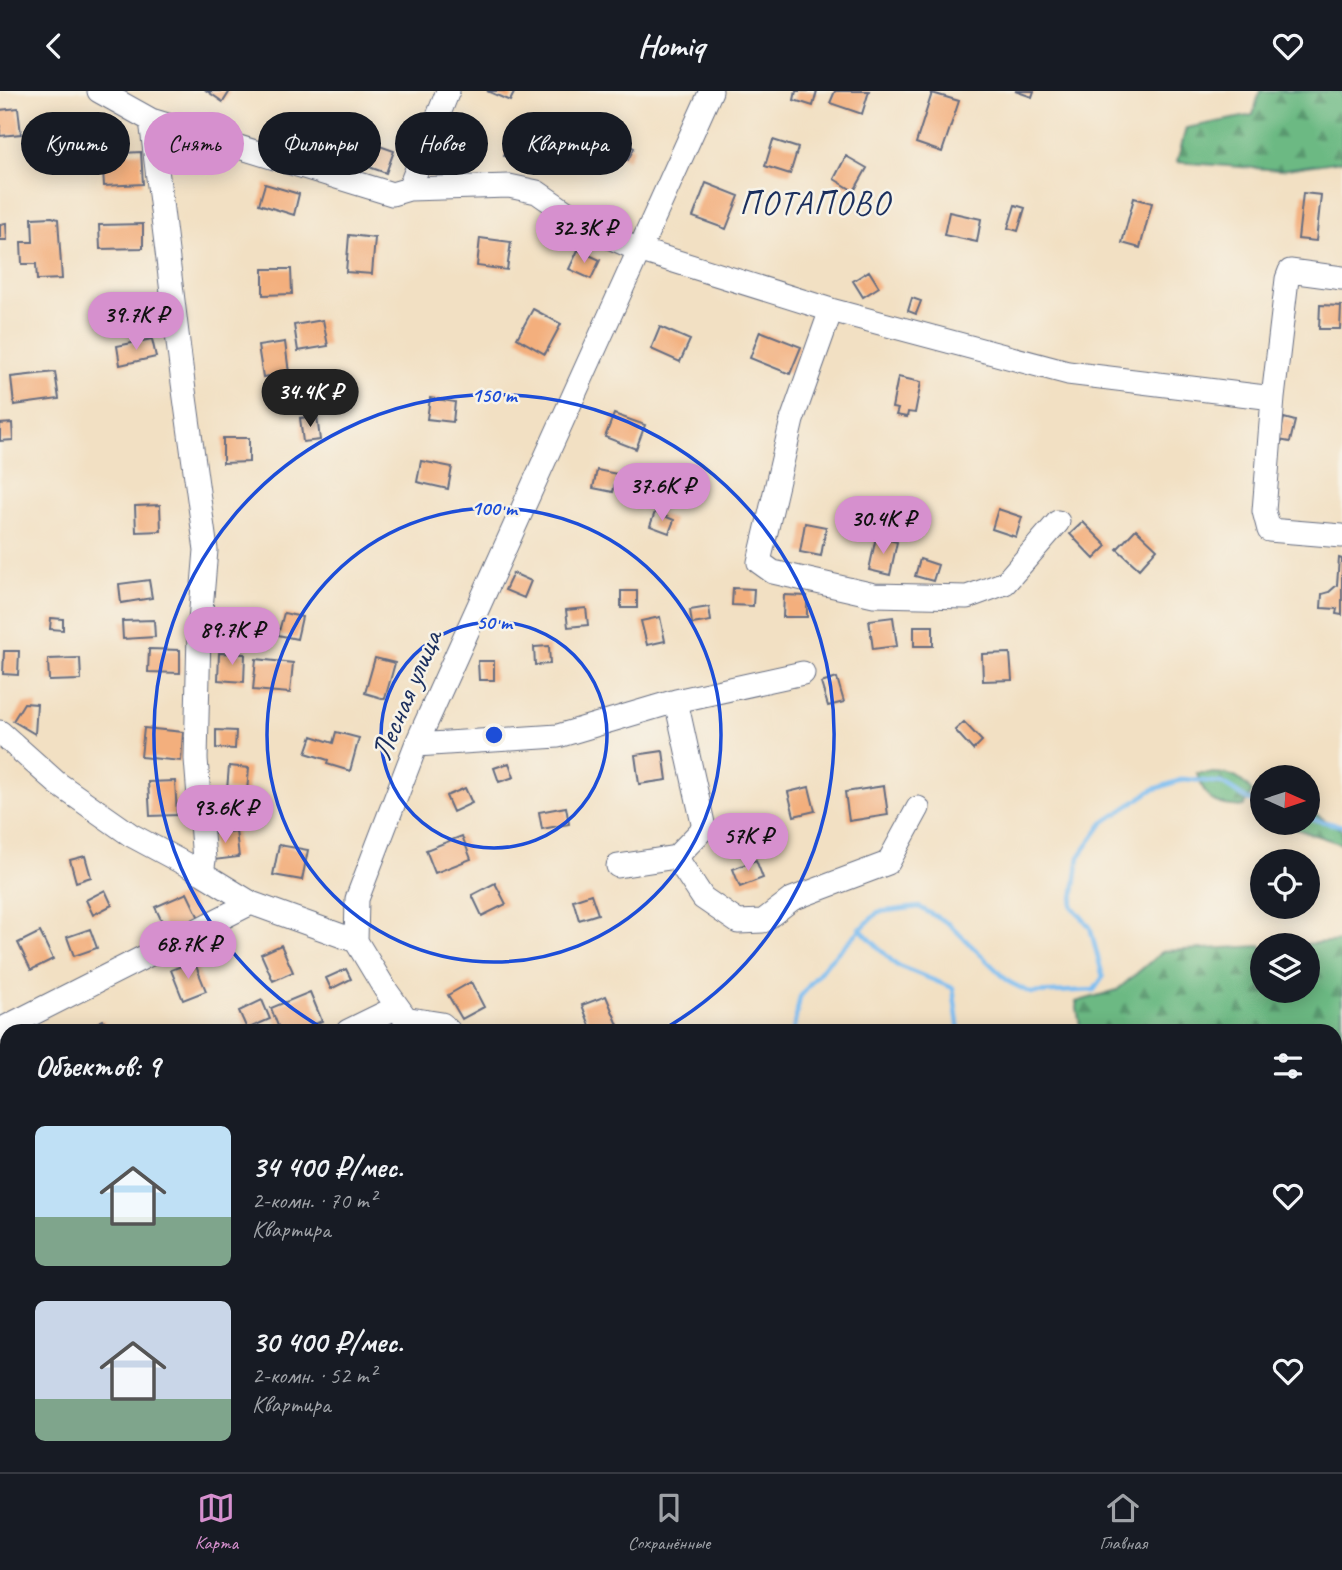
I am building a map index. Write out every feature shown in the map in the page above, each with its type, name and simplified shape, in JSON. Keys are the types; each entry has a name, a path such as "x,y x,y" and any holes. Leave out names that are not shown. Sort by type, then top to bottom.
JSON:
{"street":[{"path":"99,91 144,116"},
{"path":"409,189 448,91"},
{"name":"Лесная улица","path":"356,941 357,899 416,745 711,91"},
{"path":"244,149 392,194 409,189 509,186 537,192 589,228 639,250 831,310 1068,373 1273,398"},
{"path":"158,175 206,550 199,633 196,759 204,860 202,873"},
{"path":"1342,278 1290,271 1287,279 1273,398 1264,511 1269,530 1342,536"},
{"path":"831,310 792,420 759,562 773,572 874,595 967,597 1005,583 1058,522"},
{"path":"416,745 558,736 676,701 803,673"},
{"path":"618,866 676,857 704,828 676,701"},
{"path":"1,732 57,783 131,835 251,903 356,941 406,1019"},
{"path":"676,857 703,898 738,922 763,921 792,899 888,863 918,808"},
{"path":"12,1024 251,903"},
{"path":"382,1024 406,1019 442,1024"}],"green space":[{"path":"1260,91 1342,91 1342,161 1280,170 1177,162 1186,128 1253,115"},
{"path":"1197,773 1221,773 1240,780 1250,790 1250,796 1244,807 1218,803 1204,791"},
{"path":"1320,817 1342,830 1342,844 1315,835 1320,835"},
{"path":"1342,941 1342,1024 1080,1024 1076,1002 1117,990 1163,951 1250,947 1250,1003 1320,1003 1320,943"}],"building":[{"path":"207,91 230,91 223,102"},
{"path":"487,91 515,91 510,101"},
{"path":"796,91 817,91 813,106 794,100"},
{"path":"835,91 869,91 862,114 830,103"},
{"path":"1015,91 1034,91 1032,97"},
{"path":"932,93 959,101 942,152 916,143"},
{"path":"18,108 21,134 0,136 0,110"},
{"path":"773,140 798,148 790,174 765,166"},
{"path":"381,146 394,151 386,173 381,171"},
{"path":"141,152 143,184 104,186 103,175 130,175 130,153"},
{"path":"846,156 867,168 854,191 834,179"},
{"path":"706,183 739,196 726,229 693,217"},
{"path":"265,184 299,194 294,215 259,204"},
{"path":"1303,193 1321,195 1316,241 1298,239"},
{"path":"1134,198 1152,203 1140,248 1122,243"},
{"path":"1015,205 1025,208 1018,231 1008,228"},
{"path":"949,212 981,219 977,242 944,235"},
{"path":"32,218 58,219 62,279 37,280 36,264 22,264 21,242 33,242"},
{"path":"6,223 7,240 0,240 0,224"},
{"path":"143,224 143,248 100,249 99,225"},
{"path":"349,235 375,238 372,274 346,272"},
{"path":"480,238 511,242 507,270 477,266"},
{"path":"578,250 600,260 591,279 569,269"},
{"path":"263,269 291,269 292,294 263,295"},
{"path":"869,271 879,287 863,297 853,281"},
{"path":"912,298 921,301 916,314 908,311"},
{"path":"1320,305 1341,306 1340,329 1319,329"},
{"path":"533,309 561,324 545,354 517,338"},
{"path":"323,320 328,346 298,351 294,325"},
{"path":"660,327 690,340 680,362 651,349"},
{"path":"760,331 801,347 790,374 750,358"},
{"path":"152,339 156,357 120,365 117,346"},
{"path":"285,342 289,373 263,377 258,346"},
{"path":"55,372 59,399 14,405 11,377"},
{"path":"898,377 921,382 915,413 908,412 907,417 896,415 898,409 892,408"},
{"path":"430,398 455,402 453,422 427,419"},
{"path":"614,414 645,425 636,449 605,437"},
{"path":"317,416 320,440 303,442 300,418"},
{"path":"1284,418 1295,421 1290,442 1279,440"},
{"path":"12,423 13,440 0,441 0,424"},
{"path":"223,438 249,438 249,462 223,463"},
{"path":"421,461 452,467 448,489 417,482"},
{"path":"597,470 617,474 613,492 593,488"},
{"path":"160,505 161,531 136,532 135,506"},
{"path":"998,509 1022,517 1016,537 992,529"},
{"path":"655,512 674,520 669,533 650,526"},
{"path":"1083,522 1107,546 1094,559 1070,534"},
{"path":"805,523 826,527 821,556 800,552"},
{"path":"1136,529 1157,549 1139,569 1117,549"},
{"path":"876,537 897,542 890,575 869,570"},
{"path":"1339,558 1342,559 1342,615 1336,614 1337,609 1321,608 1322,594 1337,585"},
{"path":"920,559 938,565 933,581 915,576"},
{"path":"513,573 531,581 524,598 505,590"},
{"path":"149,580 152,598 121,603 119,584"},
{"path":"733,588 754,589 753,606 732,605"},
{"path":"621,591 637,591 637,608 621,608"},
{"path":"784,595 807,596 807,617 783,617"},
{"path":"709,607 711,621 692,624 690,610"},
{"path":"586,608 588,625 568,627 566,610"},
{"path":"284,613 302,617 297,639 278,635"},
{"path":"660,617 665,641 647,645 641,621"},
{"path":"893,617 897,646 873,649 869,620"},
{"path":"51,618 63,619 63,630 50,629"},
{"path":"154,620 155,637 123,639 122,621"},
{"path":"914,626 933,626 933,646 914,646"},
{"path":"549,646 550,664 535,665 534,647"},
{"path":"149,649 180,650 180,673 148,672"},
{"path":"4,651 19,651 18,675 3,674"},
{"path":"219,653 245,654 244,682 218,680"},
{"path":"1010,653 1012,680 983,681 982,654"},
{"path":"80,658 81,680 49,681 48,659"},
{"path":"375,658 395,663 385,699 365,693"},
{"path":"256,659 293,663 290,693 253,690"},
{"path":"478,661 494,661 494,680 479,680"},
{"path":"837,678 844,702 828,706 821,683"},
{"path":"24,703 37,704 35,734 13,721"},
{"path":"964,722 982,741 973,750 955,730"},
{"path":"144,728 183,732 181,761 141,757"},
{"path":"216,730 236,731 235,749 216,748"},
{"path":"336,732 359,738 350,771 327,764 328,760 306,753 312,736 333,743"},
{"path":"663,751 667,780 639,784 635,755"},
{"path":"509,763 514,777 499,782 494,768"},
{"path":"229,766 249,768 247,792 227,790"},
{"path":"175,781 177,815 150,816 148,782"},
{"path":"884,786 888,815 849,821 845,792"},
{"path":"809,787 815,811 794,816 788,792"},
{"path":"465,788 472,803 453,812 446,796"},
{"path":"566,807 569,824 542,829 539,812"},
{"path":"236,831 239,857 214,860 211,834"},
{"path":"462,836 471,859 435,873 426,850"},
{"path":"279,845 308,850 302,880 273,875"},
{"path":"85,856 91,877 76,882 70,860"},
{"path":"756,860 763,878 740,887 733,869"},
{"path":"495,883 506,904 482,916 472,895"},
{"path":"105,890 112,905 93,915 86,900"},
{"path":"187,893 199,918 167,932 155,907"},
{"path":"591,894 598,914 579,920 573,900"},
{"path":"90,929 97,948 74,956 67,937"},
{"path":"40,932 53,959 31,970 18,943"},
{"path":"281,945 293,972 273,981 261,954"},
{"path":"194,961 206,991 183,1000 171,970"},
{"path":"346,969 351,979 331,989 326,978"},
{"path":"471,982 484,1007 462,1019 448,995"},
{"path":"310,992 322,1021 315,1024 277,1024 271,1008"},
{"path":"606,996 618,1024 589,1024 582,1005"},
{"path":"262,1000 270,1019 258,1024 245,1024 239,1011"}],"waterway":[{"path":"794,1024 800,997 828,962 878,912 919,907 949,924 1009,982 1031,993 1094,990 1103,977 1090,927 1072,906 1079,857 1103,823 1152,790 1184,779 1222,783 1250,801"},
{"path":"1320,821 1342,826"},
{"path":"859,928 896,965 953,988 958,1024"}],"district":[{"name":"ПОТАПОВО","path":"815,202"}]}
